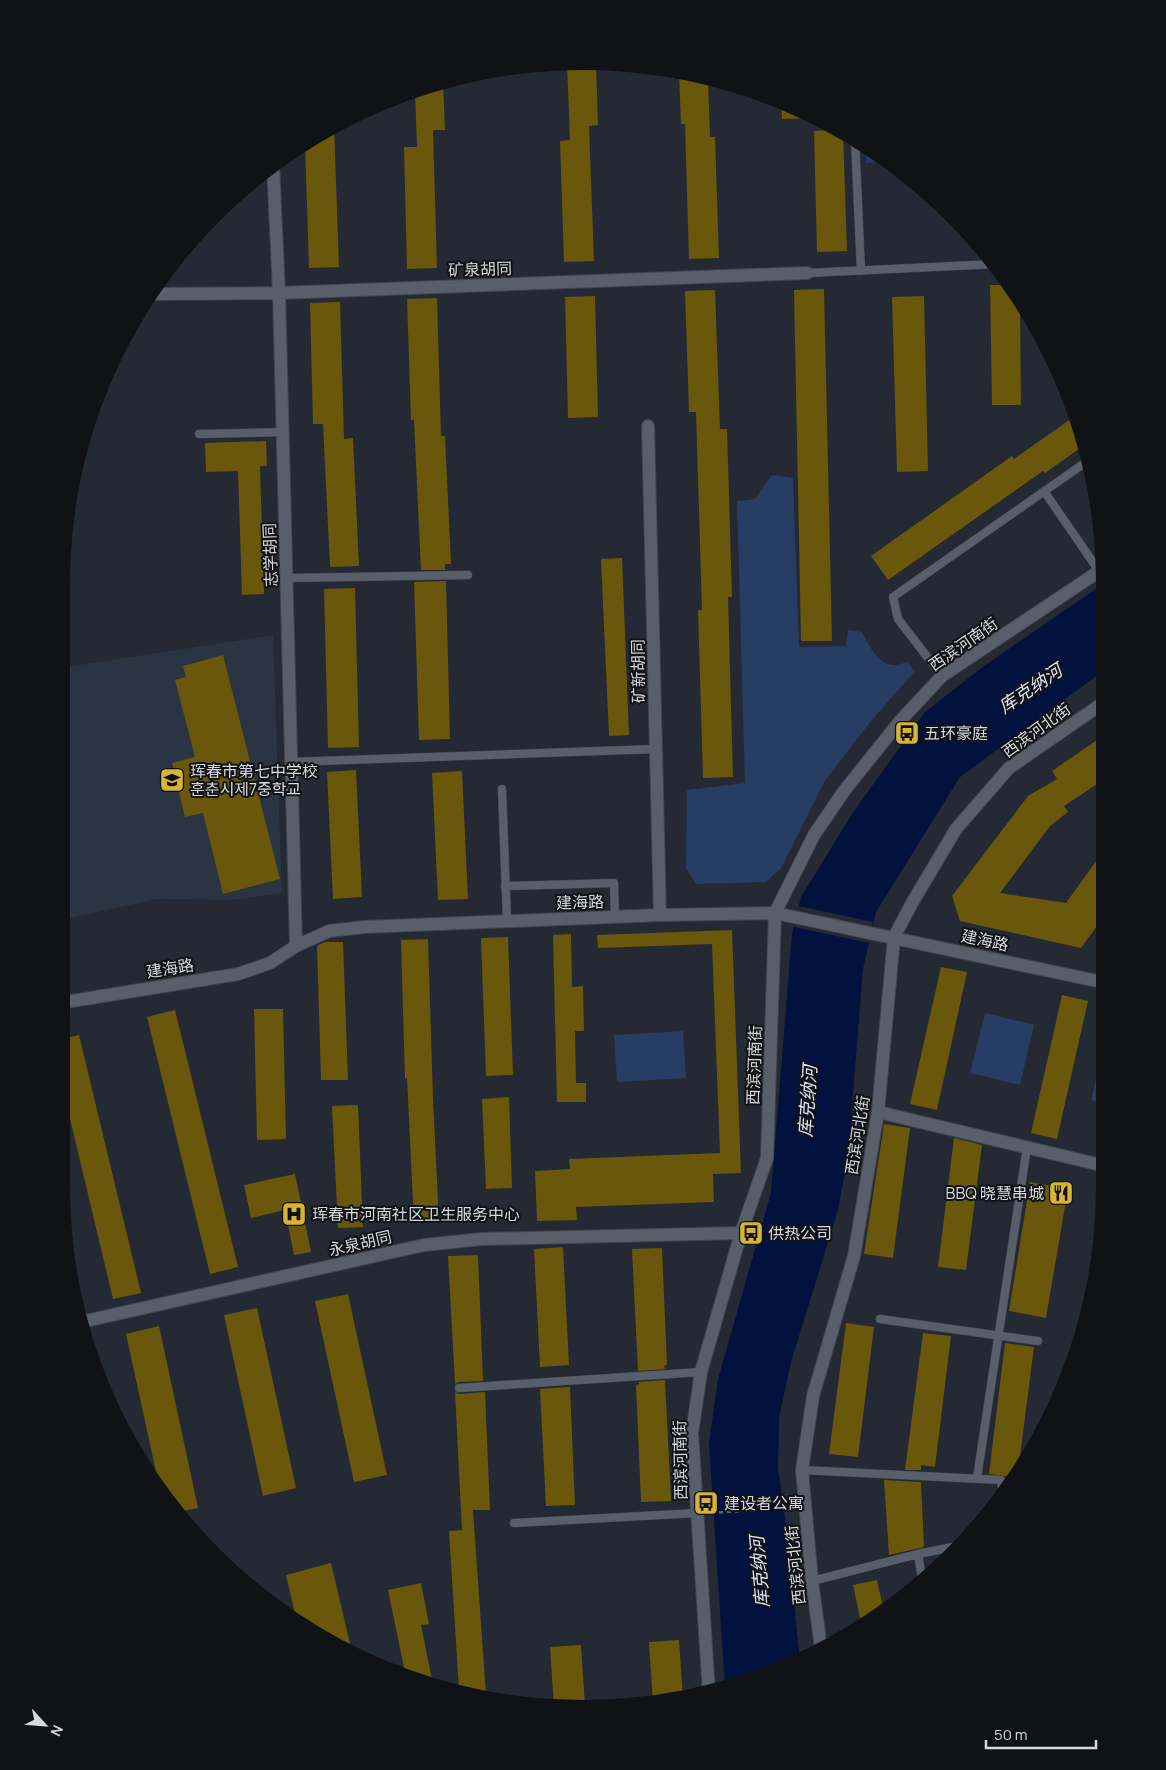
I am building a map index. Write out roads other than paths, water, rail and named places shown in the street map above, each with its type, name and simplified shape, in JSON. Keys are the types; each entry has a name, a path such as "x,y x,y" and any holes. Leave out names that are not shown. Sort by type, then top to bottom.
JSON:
{"street":[{"name":"志学胡同","path":"273,174 279,293 296,946"},
{"name":"矿泉胡同","path":"159,294 279,293 726,275 807,274"},
{"name":"矿新胡同","path":"648,426 660,915"},
{"name":"西滨河南街","path":"708,1685 692,1433 701,1372 741,1233 767,1158 775,913 814,835 844,791 900,721 942,676 1096,574"},
{"name":"西滨河北街","path":"820,1641 812,1581 802,1470 813,1396 854,1256 878,1112 888,936 912,903 956,829 1009,768 1096,708"},
{"name":"建海路","path":"70,1001 238,974 270,963 296,946 329,930 660,915 775,913 796,916 1096,981"},
{"path":"878,1112 1096,1163"},
{"name":"永泉胡同","path":"87,1321 424,1245 482,1240 741,1233"}],"lane":[{"path":"855,148 861,271"},
{"path":"807,274 985,265"},
{"path":"199,434 282,432"},
{"path":"942,676 898,619 893,597 1082,465"},
{"path":"1044,491 1095,562"},
{"path":"287,578 468,575"},
{"path":"291,762 656,749"},
{"path":"502,788 507,921"},
{"path":"505,886 614,883 615,917"},
{"path":"977,1478 1028,1147"},
{"path":"880,1319 1038,1340"},
{"path":"459,1388 701,1372"},
{"path":"802,1470 977,1478 1001,1480 1002,1483"},
{"path":"514,1523 697,1513"},
{"path":"812,1581 948,1548"},
{"path":"918,1554 921,1573"}],"water":[{"name":"库克纳河","path":"1096,589 1096,676 960,777 876,912 863,969 848,1156 838,1210 791,1362 779,1418 778,1470 799,1652 748,1673 724,1680 709,1443 718,1379 771,1193 792,934 801,897 852,814 925,712 984,666"}],"place":[{"name":"五环豪庭","path":"907,733"},
{"name":"珲春市第七中学校 훈춘시제7중학교","path":"172,780"},
{"name":"BBQ 晓慧串城","path":"1061,1193"},
{"name":"珲春市河南社区卫生服务中心","path":"294,1214"},
{"name":"供热公司","path":"751,1233"},
{"name":"建设者公寓","path":"706,1503"}]}
